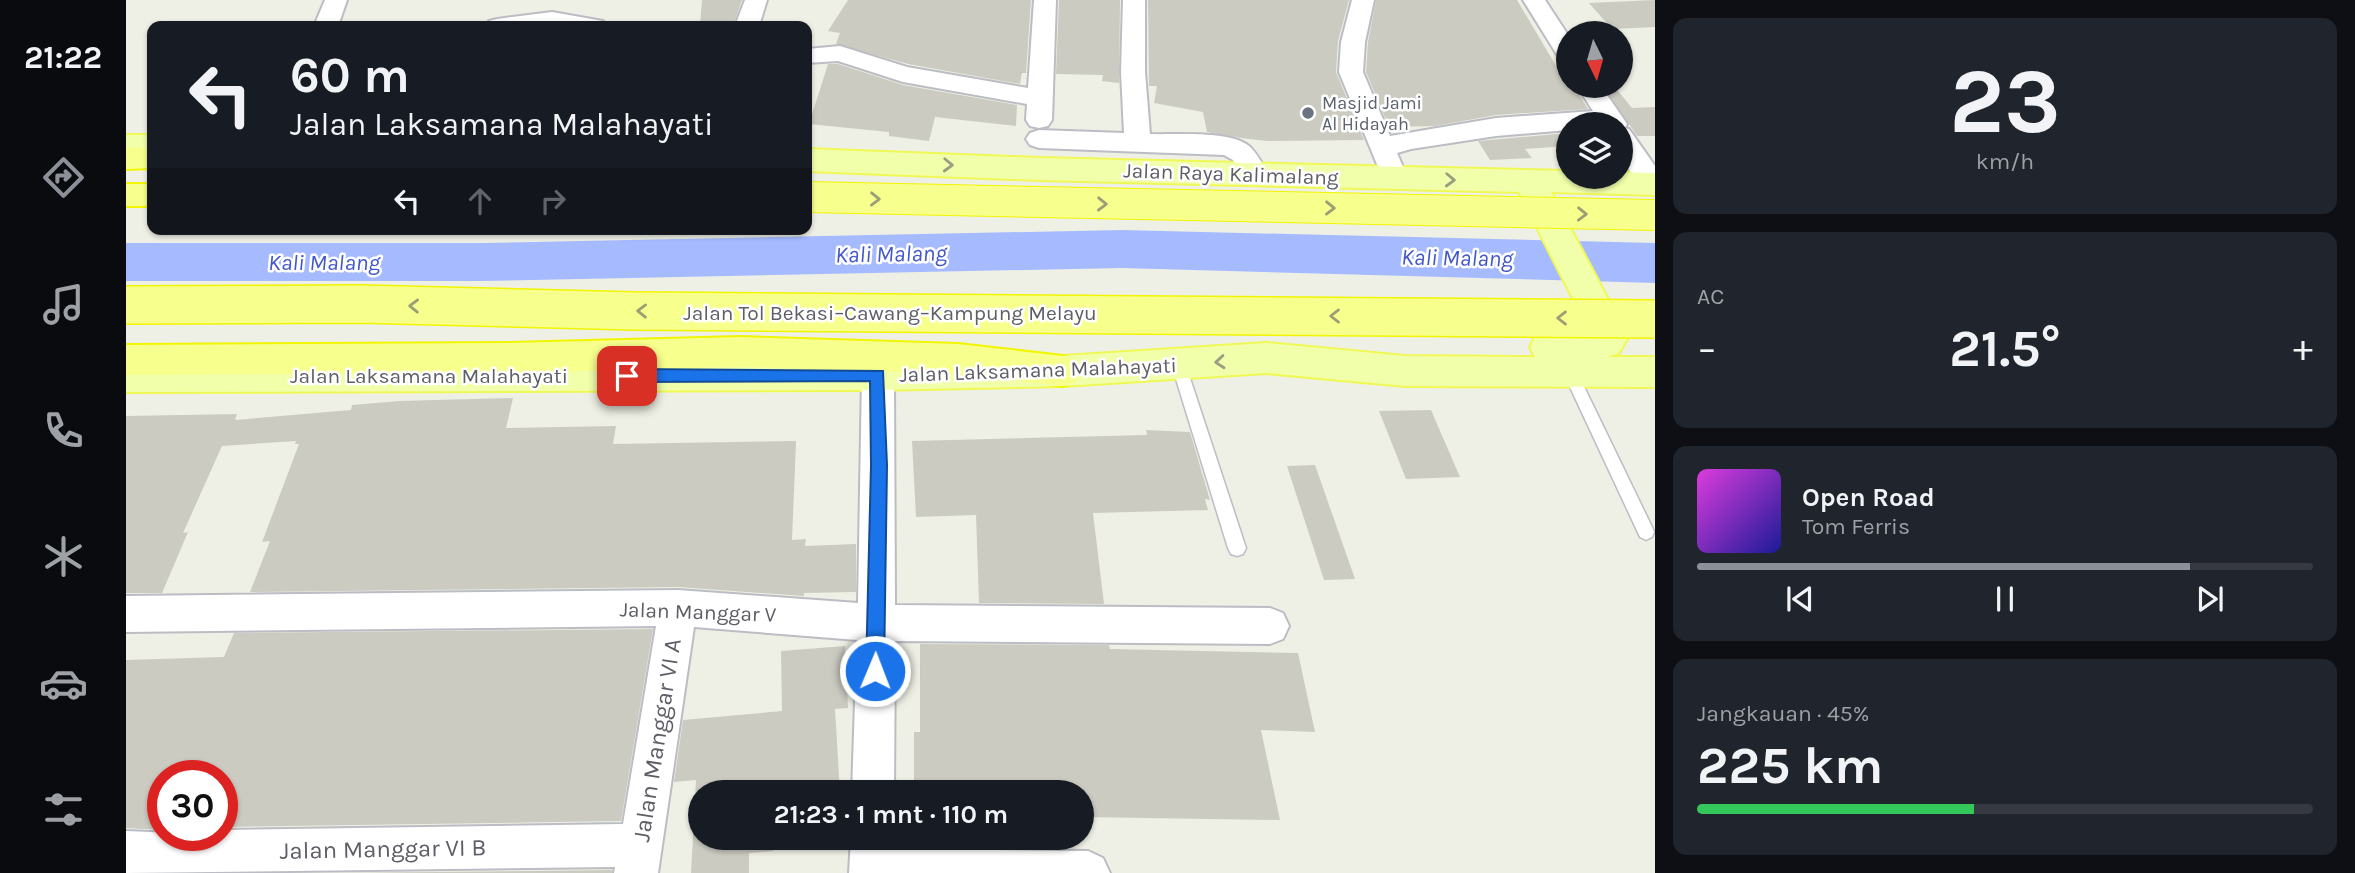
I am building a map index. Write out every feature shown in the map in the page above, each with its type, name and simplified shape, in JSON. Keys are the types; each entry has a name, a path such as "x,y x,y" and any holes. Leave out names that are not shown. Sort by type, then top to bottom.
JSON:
{"highway":[{"path":"126,158 147,158"},
{"path":"812,197 1654,194"},
{"path":"126,195 147,195"},
{"name":"Jalan Tol Bekasi–Cawang–Kampung Melayu","path":"126,305 361,304 635,311 1655,319"},
{"path":"126,360 510,358 740,352 958,359 1063,371"}],"main road":[{"path":"126,145 147,145"},
{"name":"Jalan Raya Kalimalang","path":"812,160 1039,154 1255,174 1530,182 1654,194"},
{"path":"1266,358 1306,354 1606,343 1610,337 1608,330 1530,182"},
{"name":"Jalan Laksamana Malahayati","path":"126,377 878,375 1179,366 1266,358 1405,371 1655,372"}],"street":[{"path":"328,21 336,0"},
{"path":"749,21 756,0"},
{"path":"1045,0 1039,154 1138,142 1229,146 1242,153 1255,174"},
{"path":"1134,0 1133,72 1138,142"},
{"path":"1363,0 1353,42 1351,72 1395,178"},
{"path":"1534,0 1556,34"},
{"path":"536,21 564,21"},
{"path":"812,56 841,53 903,74 1040,98"},
{"path":"1383,147 1450,133 1538,122 1556,123"},
{"path":"1633,157 1654,194"},
{"path":"873,780 878,375"},
{"name":"Jalan Manggar V","path":"126,614 678,608 876,623 1270,626"},
{"name":"Jalan Manggar VI A","path":"638,859 678,608"},
{"name":"Jalan Manggar VI B","path":"126,853 638,859"},
{"path":"871,861 1088,873"}],"lane":[{"path":"1179,366 1237,548"},
{"path":"1569,370 1646,532"}],"building":[{"path":"702,0 742,0 735,21 700,21"},
{"path":"848,0 1031,0 1026,73 1022,73 1020,84 908,64 836,44 840,33 828,31"},
{"path":"1059,0 1120,0 1119,83 1102,81 1103,75 1056,74"},
{"path":"1148,0 1349,0 1338,41 1336,72 1364,140 1267,141 1241,138 1207,132 1203,112 1154,103 1157,86 1149,86"},
{"path":"1376,0 1517,0 1556,66 1556,98 1581,98 1588,109 1496,115 1435,126 1389,127 1366,72 1368,42"},
{"path":"1655,0 1655,27 1633,28 1633,21 1605,21 1589,3"},
{"path":"828,64 838,64 903,85 1017,105 1016,126 935,117 929,141 889,136 889,132 812,124 812,115"},
{"path":"1612,98 1624,98 1632,108 1655,107 1655,136 1637,136 1633,130 1633,112 1621,112"},
{"path":"1556,134 1556,147 1525,149 1532,158 1490,160 1478,141"},
{"path":"513,398 506,428 616,426 613,444 796,441 792,540 806,539 805,546 856,544 856,592 804,593 804,596 678,587 250,592 270,541 262,542 299,444 295,444 296,441 222,446 183,533 188,532 162,593 126,593 126,416 237,414 235,420 351,410 352,405 399,401"},
{"path":"1431,410 1460,477 1406,479 1379,411"},
{"path":"1146,430 1190,432 1210,500 1205,499 1208,510 1093,513 1104,604 979,603 976,515 916,517 912,441 1147,435"},
{"path":"1315,465 1355,579 1324,580 1287,466"},
{"path":"653,629 621,821 238,827 238,760 147,760 147,829 126,828 126,660 224,657 234,633"},
{"path":"920,644 1109,645 1110,649 1298,653 1315,732 1261,730 1280,820 1094,817 1094,780 914,780 914,732 920,732"},
{"path":"845,646 848,708 835,709 839,780 674,782 683,720 782,711 781,651"},
{"path":"692,850 773,850 749,853 749,873 691,873"},
{"path":"612,870 612,873 340,873"}],"waterway":[{"name":"Kali Malang","path":"126,262 480,262 1122,249 1655,263"}],"place":[{"name":"Masjid Jami Al Hidayah","path":"1308,113"}],"route":[{"path":"627,376 878,375 875,671"}]}
